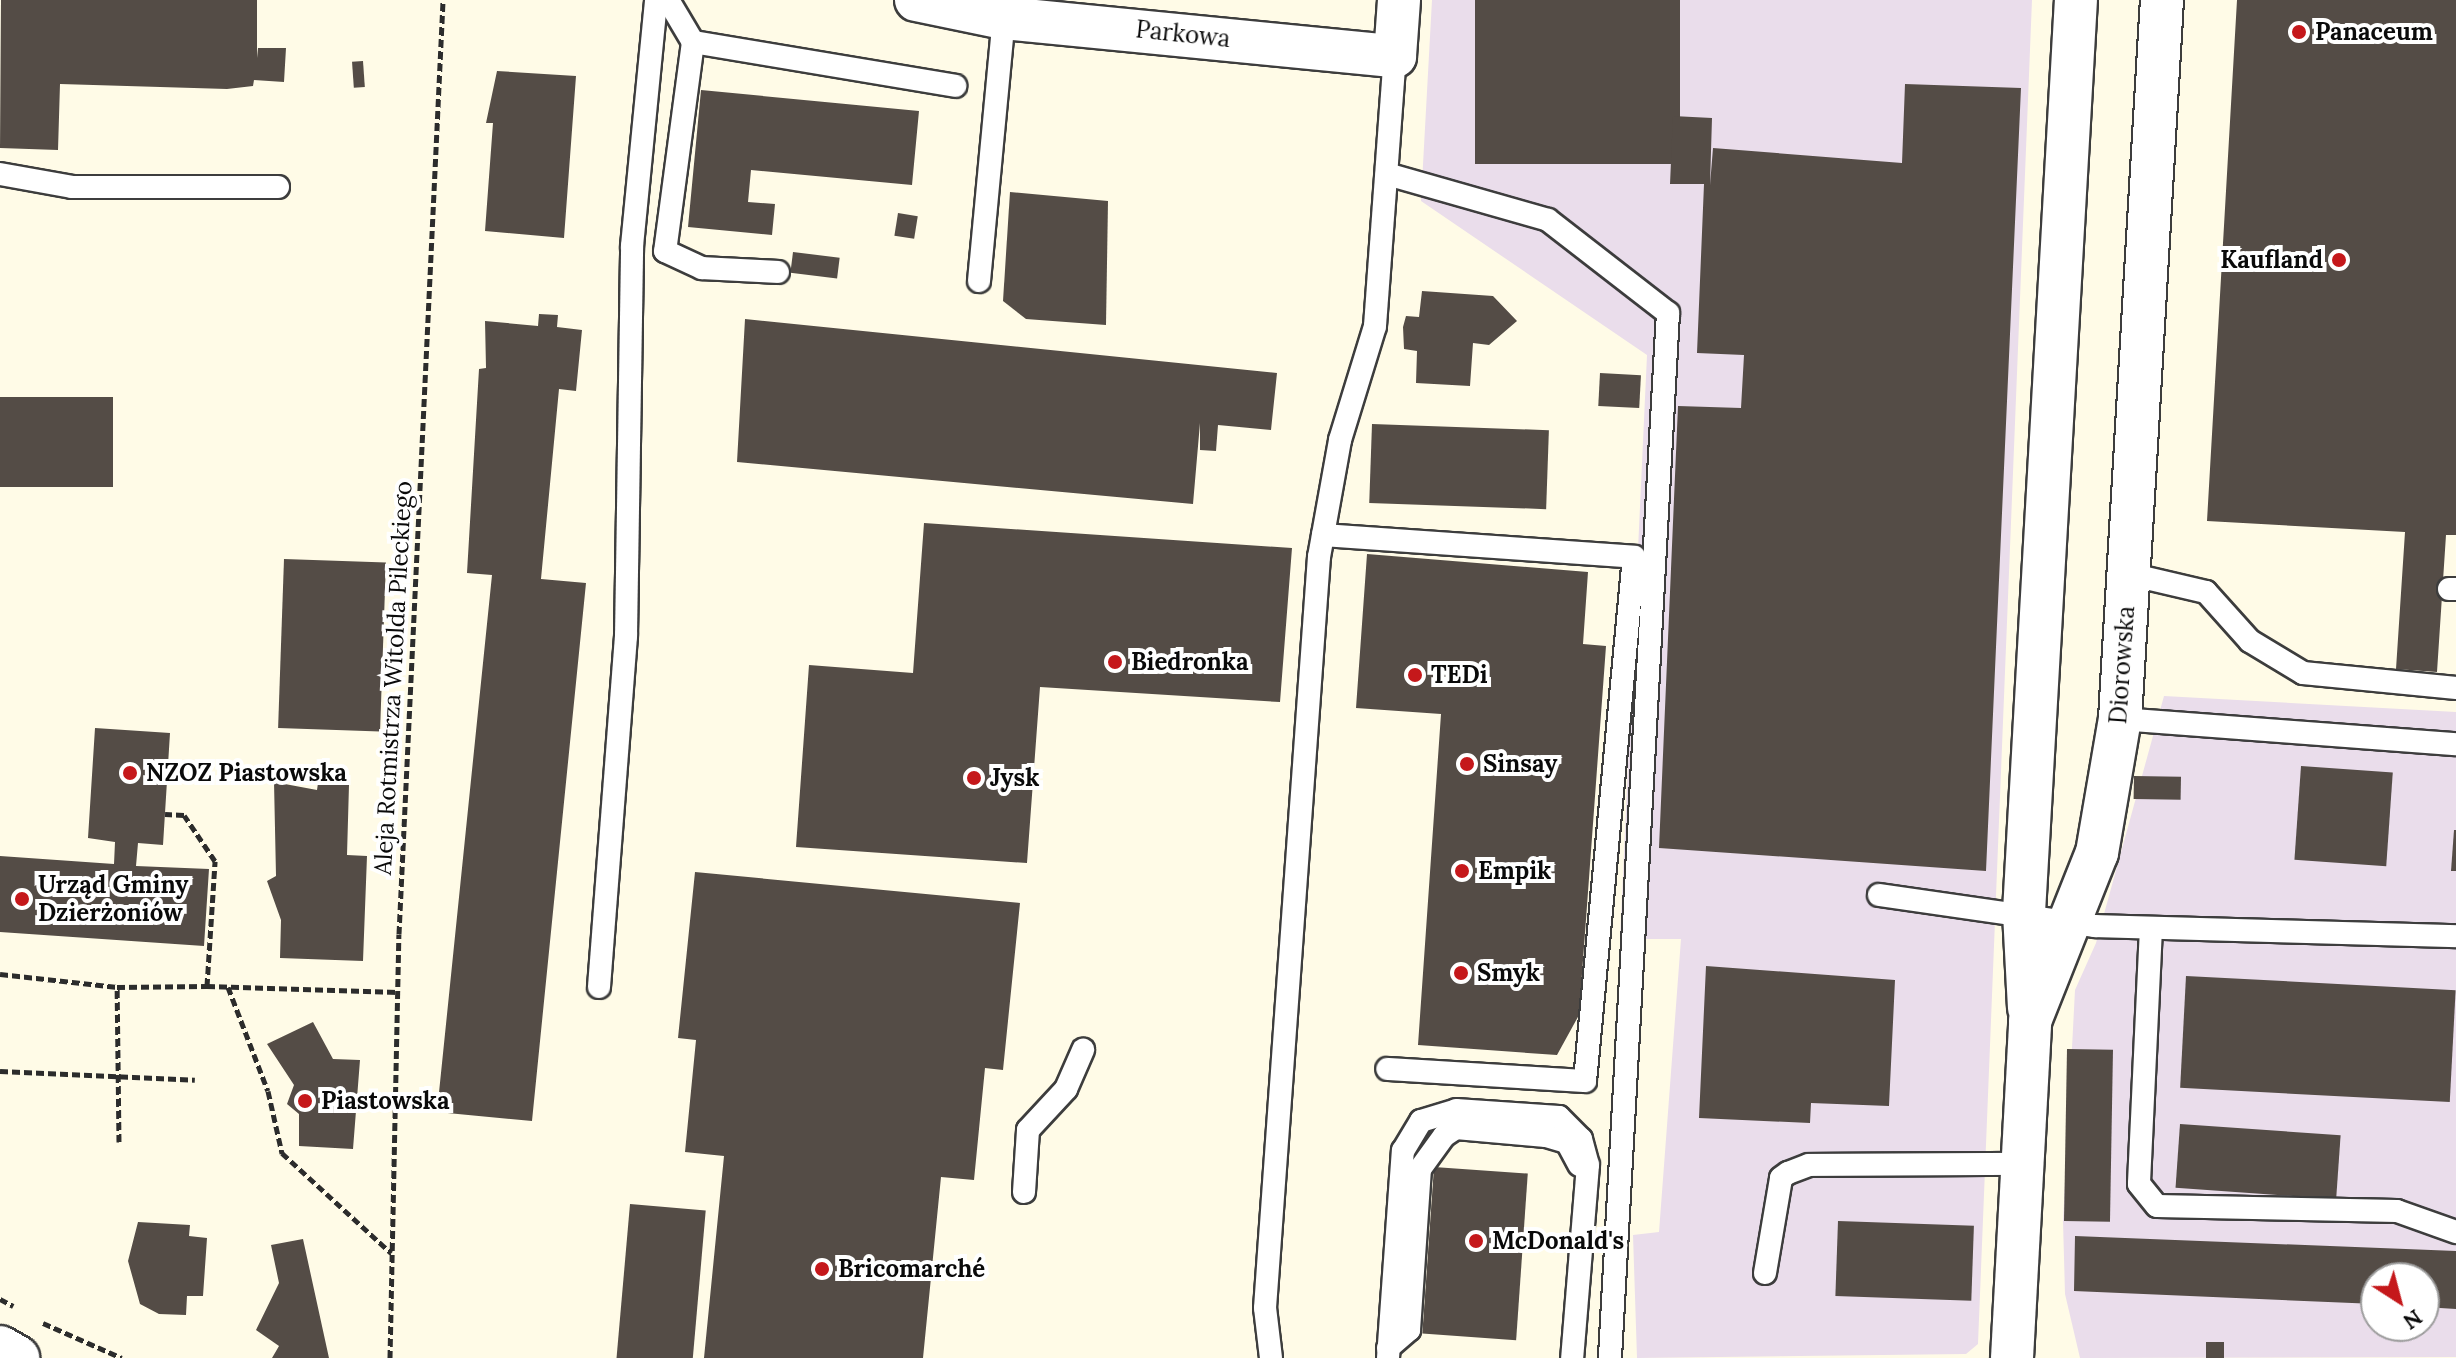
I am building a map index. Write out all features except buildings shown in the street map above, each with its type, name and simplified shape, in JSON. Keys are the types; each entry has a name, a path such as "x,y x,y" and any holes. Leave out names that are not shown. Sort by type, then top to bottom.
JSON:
{"street":[{"name":"Parkowa","path":"916,0 1004,18 1395,56"},
{"path":"1395,56 1399,0"},
{"path":"2030,1021 2024,912 2076,0"},
{"name":"Diorowska","path":"2012,1358 2030,1021 2097,853 2120,719 2162,0"},
{"name":"Diorowska","path":"2016,1317 2026,1358"},
{"path":"0,1348 17,1358"}],"lane":[{"path":"599,987 626,636 632,246 656,0"},
{"path":"668,0 693,42 665,251 702,268 778,272"},
{"path":"979,281 1004,18"},
{"path":"693,42 955,86"},
{"path":"1271,1358 1265,1308 1323,535 1340,440 1375,326 1395,56"},
{"path":"0,174 72,187 278,187"},
{"path":"1387,174 1548,220 1668,313 1610,1358"},
{"path":"1323,535 1634,557 1585,1081 1387,1069"},
{"path":"2129,574 2206,592 2250,641 2303,673 2456,688"},
{"path":"2120,719 2456,744"},
{"path":"1879,895 2024,912 2070,922 2151,928 2456,936"},
{"path":"2151,928 2139,1184 2157,1206 2397,1211 2456,1232"},
{"path":"1024,1192 1028,1130 1066,1089 1083,1050"},
{"path":"1388,1353 1409,1330 1420,1169 1444,1136 1456,1128 1506,1130 1567,1142 1586,1185 1572,1358"},
{"path":"1765,1273 1781,1178 1788,1173 1809,1165 2024,1164"}],"path":[{"name":"Aleja Rotmistrza Witolda Pileckiego","path":"390,1358 398,992 443,0"},
{"path":"165,814 184,815 215,861 207,986"},
{"path":"0,974 117,987 207,986 398,992"},
{"path":"117,987 119,1142"},
{"path":"228,987 268,1091 282,1153 392,1253"},
{"path":"0,1071 195,1080"},
{"path":"0,1299 23,1312"},
{"path":"35,1318 122,1358"}],"shaded area":[{"path":"1432,0 2032,0 1978,1344 1966,1354 1637,1358 1633,1235 1659,1232 1681,939 1620,939 1647,355 1421,201"},
{"path":"2164,696 2456,712 2456,1357 2080,1358 2065,1294 2063,1221 2075,990 2096,943"}],"place":[{"name":"Panaceum","path":"2299,32"},
{"name":"Kaufland","path":"2339,260"},
{"name":"Biedronka","path":"1115,662"},
{"name":"TEDi","path":"1415,675"},
{"name":"Sinsay","path":"1467,764"},
{"name":"NZOZ Piastowska","path":"130,773"},
{"name":"Jysk","path":"974,778"},
{"name":"Empik","path":"1462,871"},
{"name":"Urząd Gminy Dzierżoniów","path":"22,899"},
{"name":"Smyk","path":"1461,973"},
{"name":"Piastowska","path":"305,1101"},
{"name":"McDonald's","path":"1476,1241"},
{"name":"Bricomarché","path":"822,1269"}]}
